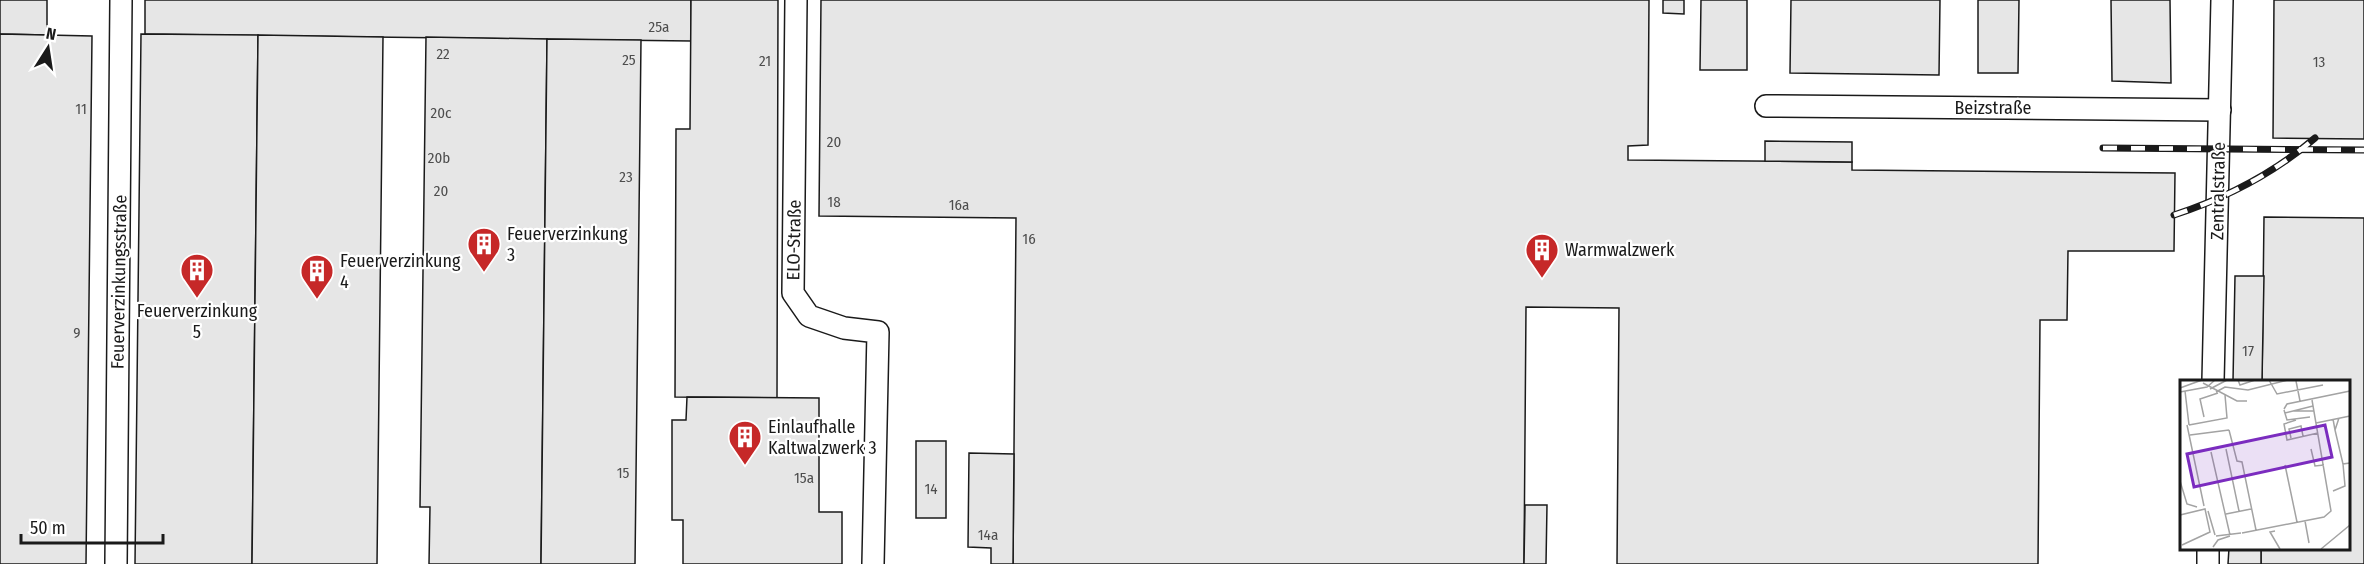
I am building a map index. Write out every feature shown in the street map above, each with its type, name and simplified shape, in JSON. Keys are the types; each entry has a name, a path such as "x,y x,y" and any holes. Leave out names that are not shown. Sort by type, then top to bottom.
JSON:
{"street":[{"name":"Feuerverzinkungsstraße","path":"116,564 121,0"},
{"name":"ELO-Straße","path":"796,0 793,293 809,316 844,328 878,332 873,564"},
{"name":"Zentralstraße","path":"2213,380 2222,0"},
{"name":"Beizstraße","path":"1766,106 2220,110"}],"building":[{"path":"0,0 47,0 47,35 0,34"},
{"path":"145,0 691,0 691,41 145,34"},
{"path":"691,0 778,0 777,398 675,397 676,129 690,129"},
{"name":"Warmwalzwerk","path":"821,0 1649,0 1648,145 1628,146 1628,160 1852,162 1852,170 2175,173 2174,251 2068,251 2067,320 2040,320 2038,564 1617,564 1619,308 1526,307 1524,564 1013,564 1016,218 819,216"},
{"path":"1663,0 1684,0 1684,14 1663,13"},
{"path":"1701,0 1747,0 1747,70 1700,70"},
{"path":"1791,0 1940,0 1939,75 1790,73"},
{"path":"1978,0 2019,0 2018,73 1978,73"},
{"path":"2111,0 2170,0 2171,83 2112,81"},
{"path":"2274,0 2364,0 2364,139 2273,138"},
{"path":"0,34 92,36 86,564 0,564"},
{"name":"Feuerverzinkung 5","path":"141,34 258,35 252,564 135,564"},
{"name":"Feuerverzinkung 4","path":"258,35 383,37 377,564 252,564"},
{"name":"Feuerverzinkung 3","path":"426,37 547,39 541,564 429,564 430,507 420,507"},
{"path":"547,39 641,40 635,564 541,564"},
{"path":"1765,141 1852,142 1852,162 1765,161"},
{"path":"2264,217 2364,218 2364,564 2261,564 2261,549 2349,549 2349,380 2262,380"},
{"path":"2235,276 2264,276 2262,380 2233,380"},
{"name":"Einlaufhalle Kaltwalzwerk 3","path":"687,397 819,398 819,512 842,512 842,564 683,564 683,520 672,520 672,420 686,420"},
{"path":"916,441 946,441 946,518 916,518"},
{"path":"969,453 1014,454 1013,564 991,564 991,548 968,547"},
{"path":"1525,505 1547,505 1546,564 1524,564"},
{"path":"2229,549 2261,549 2261,564 2228,564"}],"railway":[{"path":"2174,215 2248,184 2283,163 2315,138"},
{"path":"2103,148 2364,150"}],"place":[{"name":"Feuerverzinkung 3","path":"484,273"},
{"name":"Warmwalzwerk","path":"1542,279"},
{"name":"Feuerverzinkung 5","path":"197,299"},
{"name":"Feuerverzinkung 4","path":"317,300"},
{"name":"Einlaufhalle Kaltwalzwerk 3","path":"745,466"}]}
